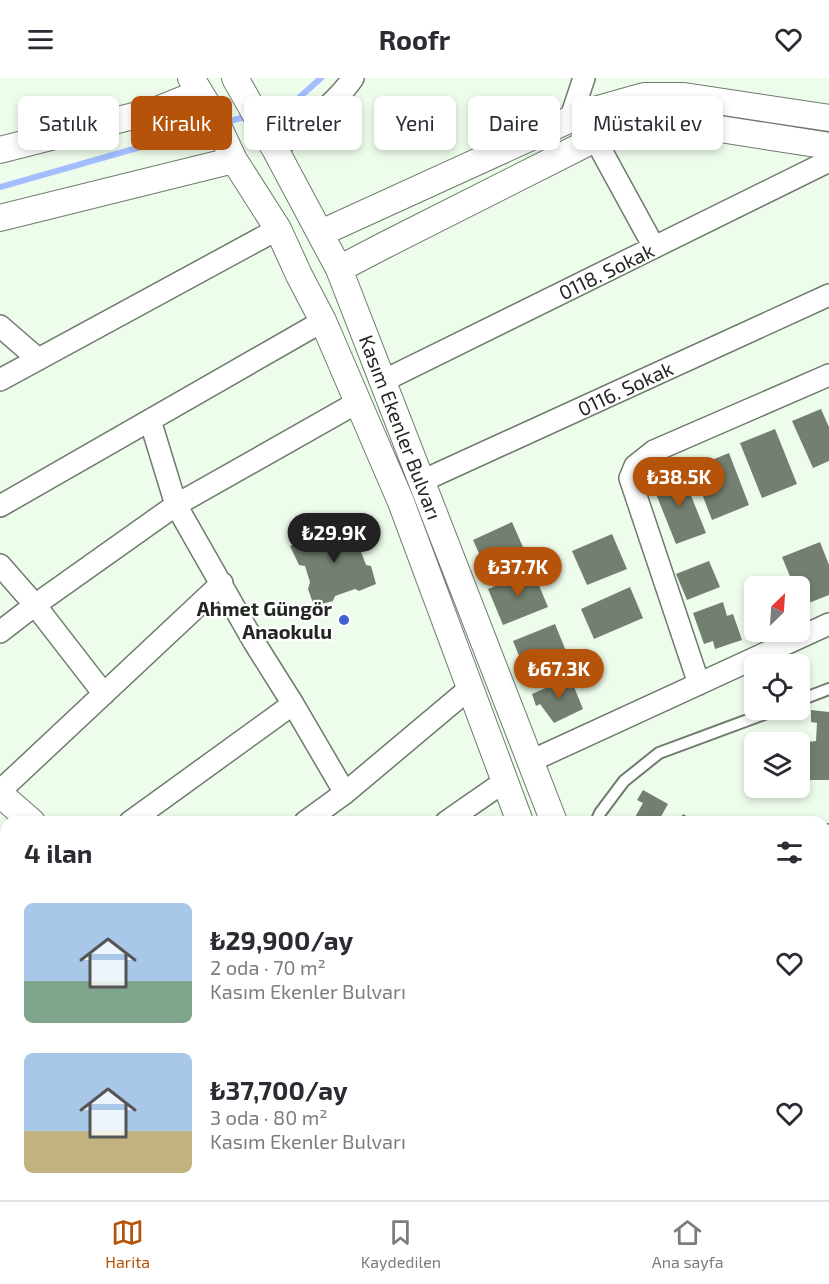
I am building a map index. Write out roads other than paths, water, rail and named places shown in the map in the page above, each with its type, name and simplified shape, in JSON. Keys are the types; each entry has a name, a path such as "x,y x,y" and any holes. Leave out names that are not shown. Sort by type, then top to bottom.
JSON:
{"street":[{"path":"337,96 353,78"},
{"path":"570,120 584,78"},
{"path":"0,150 157,110 200,93"},
{"name":"Kasım Ekenler Bulvarı","path":"200,93 231,152 278,229 323,321 401,502 518,816"},
{"path":"321,233 584,113 644,96 684,96 829,118"},
{"path":"723,129 829,146"},
{"name":"Kasım Ekenler Bulvarı","path":"276,150 339,269 552,816"},
{"path":"339,269 573,150"},
{"path":"601,150 654,247"},
{"path":"0,218 231,152"},
{"name":"0118. Sokak","path":"383,381 829,161"},
{"path":"0,380 278,229"},
{"name":"0116. Sokak","path":"422,481 829,296"},
{"path":"0,506 323,321"},
{"path":"0,326 38,359"},
{"path":"699,684 630,478 635,466 654,451 829,375"},
{"path":"0,632 176,505 358,402"},
{"path":"150,420 176,505 254,642 345,793"},
{"path":"0,566 35,605 105,694"},
{"path":"26,816 0,792 222,583"},
{"path":"531,761 829,624"},
{"path":"313,816 345,793 470,688"},
{"path":"138,816 293,704"},
{"path":"455,816 505,781"}],"lane":[{"path":"810,696 829,689"},
{"path":"599,816 624,781 659,753 748,720"}],"waterway":[{"path":"301,96 321,78"},
{"path":"232,120 244,117"},
{"path":"0,187 131,150"}],"place":[{"name":"Ahmet Güngör Anaokulu","path":"344,620"}]}
